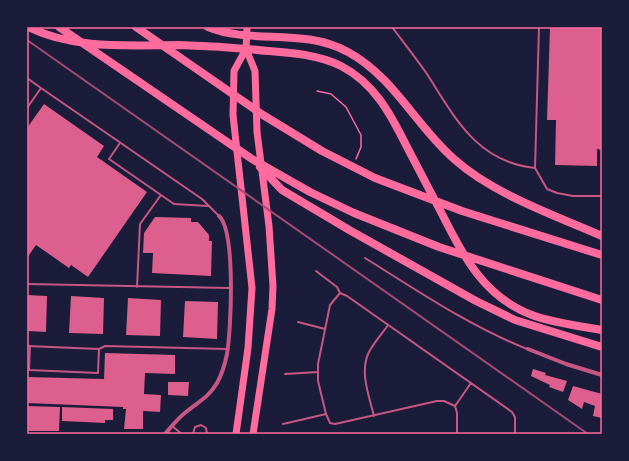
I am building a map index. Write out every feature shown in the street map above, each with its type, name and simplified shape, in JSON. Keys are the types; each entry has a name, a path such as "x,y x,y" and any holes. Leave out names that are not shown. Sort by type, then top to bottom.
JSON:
{"highway":[{"path":"28,27 44,35 84,43 212,46 303,54 341,66 373,90 392,118 463,256 484,284 504,300 532,315 602,330"},
{"path":"60,27 252,159 310,192 354,213 440,247 602,300"},
{"path":"136,27 263,116 322,151 375,178 462,211 602,255"},
{"path":"208,27 215,30 247,31 301,37 331,45 352,55 387,82 438,143 468,171 502,191 602,236"},
{"path":"252,159 282,190 351,231 476,301 515,320 602,347"}],"main road":[{"path":"247,31 246,49 255,71 257,132 272,254 273,286 272,309 253,434"},
{"path":"236,434 248,348 252,288 234,122 234,71 246,49"}],"street":[{"path":"165,434 185,412 210,394 221,374 228,349 232,288 226,234 222,218 219,216"},
{"path":"528,349 566,364 602,375"}],"lane":[{"path":"392,27 426,72 449,111 474,141 485,150 511,164 535,168"},
{"path":"539,27 535,168 547,189 557,193 573,196 602,196"},
{"path":"27,78 202,199 219,216"},
{"path":"27,108 41,88"},
{"path":"120,143 109,159 174,204 208,206"},
{"path":"137,287 140,224 161,195"},
{"path":"365,258 453,314 504,340 528,349"},
{"path":"316,271 337,287 340,293 512,412 515,417 515,434"},
{"path":"27,284 232,288"},
{"path":"340,293 330,305 324,328 318,372 326,414 330,423 336,424 437,401 444,401 455,406 458,413 457,434"},
{"path":"298,322 324,328"},
{"path":"374,416 366,379 365,366 371,348 388,325"},
{"path":"99,349 98,373 29,370 28,346 99,349 105,346 228,349"},
{"path":"285,374 318,372"},
{"path":"455,406 471,383"},
{"path":"283,424 326,414"},
{"path":"193,434 195,427 201,425 206,428 207,434"},
{"path":"172,426 182,434"}],"path":[{"path":"317,91 331,94 346,107 361,135 362,147 353,166"}],"building":[{"path":"550,27 602,27 602,150 597,149 597,166 555,165 556,120 547,120"},
{"path":"44,104 104,146 97,157 147,192 88,277 71,265 69,268 36,245 27,258 27,128"},
{"path":"155,217 191,218 191,222 198,222 209,235 209,241 212,241 211,276 152,273 153,253 143,253 144,233"},
{"path":"27,295 47,296 46,332 27,331"},
{"path":"71,296 104,298 103,334 69,333"},
{"path":"128,298 161,300 160,336 126,335"},
{"path":"185,301 218,302 217,339 183,337"},
{"path":"105,353 175,355 175,374 145,373 144,394 161,395 160,412 143,411 143,429 124,429 126,409 123,409 123,407 27,403 27,377 104,379"},
{"path":"533,369 546,373 545,375 567,381 563,392 549,387 550,385 531,376"},
{"path":"168,382 189,382 188,396 168,395"},
{"path":"573,386 602,394 602,418 593,416 595,406 584,402 582,409 568,400"},
{"path":"27,406 60,407 59,431 27,431"},
{"path":"62,407 113,409 113,420 105,420 105,423 62,421"}],"railway":[{"path":"27,40 588,434"}]}
